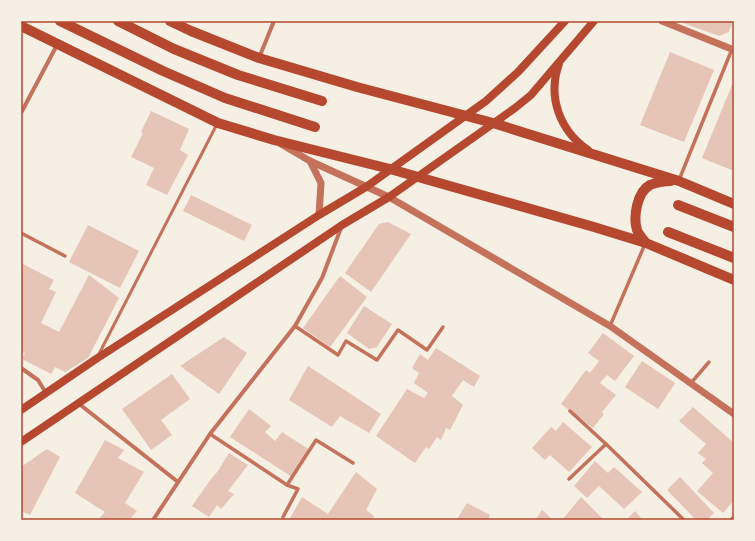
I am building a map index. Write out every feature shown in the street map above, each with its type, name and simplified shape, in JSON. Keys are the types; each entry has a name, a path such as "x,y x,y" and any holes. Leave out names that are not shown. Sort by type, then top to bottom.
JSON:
{"main road":[{"path":"60,21 163,71 225,98 315,127"},
{"path":"118,21 174,49 238,75 322,101"},
{"path":"170,21 259,58 357,87 493,123 679,181 734,204"},
{"path":"21,410 47,394 96,359 319,215 366,187 503,87 565,21"},
{"path":"21,442 342,225 419,177 523,102 594,21"},
{"path":"21,26 218,123 274,140 419,177 594,227 646,243 734,280"},
{"path":"561,59 556,73 554,93 558,112 566,130 579,144 595,156"},
{"path":"646,243 638,232 636,226 635,213 640,197 648,186 662,181 679,181"},
{"path":"678,205 734,227"},
{"path":"668,232 734,258"}],"street":[{"path":"259,58 274,21"},
{"path":"662,21 733,48 679,181"},
{"path":"21,113 57,45"},
{"path":"274,140 310,161 389,197 610,326 734,414"},
{"path":"310,161 321,183 319,215"},
{"path":"153,520 210,434 294,326 322,278 342,225"},
{"path":"21,233 65,256"},
{"path":"610,326 646,243"},
{"path":"294,326 338,355 346,341 377,360 398,330 427,350 443,327"},
{"path":"690,384 709,362"},
{"path":"21,368 38,380 47,394"},
{"path":"78,404 178,482"},
{"path":"570,411 684,520"},
{"path":"210,434 287,485 298,489 283,517"},
{"path":"287,485 316,440 353,462"},
{"path":"569,480 606,444"},
{"path":"731,520 734,517"}],"lane":[{"path":"96,359 218,123"}],"building":[{"path":"684,21 733,21 729,32 719,36 683,23"},
{"path":"670,52 714,70 684,142 640,125"},
{"path":"734,80 734,171 702,158"},
{"path":"151,111 189,129 180,150 188,155 167,195 146,185 154,168 131,157 143,133 141,132"},
{"path":"191,195 252,225 244,241 183,211"},
{"path":"388,222 411,234 371,292 345,273 379,224"},
{"path":"88,225 139,251 120,288 69,262"},
{"path":"21,263 54,280 49,289 56,292 41,323 59,332 89,275 119,298 88,358 65,372 55,367 51,374 22,359 25,353 21,351"},
{"path":"340,276 367,297 330,347 303,328"},
{"path":"364,306 392,324 377,347 369,349 347,333"},
{"path":"603,333 634,356 615,381 607,375 600,383 616,395 602,412 604,414 593,428 561,404 586,370 590,373 599,361 588,353"},
{"path":"224,337 247,353 219,394 180,366"},
{"path":"436,348 480,376 474,387 463,380 452,396 463,405 450,430 446,428 441,440 437,437 429,449 426,447 415,463 376,436 407,389 424,398 428,393 414,383 419,373 412,368 420,354 428,360"},
{"path":"642,361 675,383 658,409 625,387"},
{"path":"308,366 381,414 369,433 340,416 332,427 289,400"},
{"path":"172,374 190,399 161,420 172,435 151,450 122,409"},
{"path":"693,407 734,443 734,500 723,513 697,491 713,473 702,463 706,459 698,453 706,444 679,421"},
{"path":"249,409 271,426 265,432 275,441 282,432 310,450 292,477 230,437"},
{"path":"563,422 592,447 569,472 550,455 545,460 532,448 551,427 556,431"},
{"path":"105,440 124,450 118,458 144,472 125,503 137,511 129,520 98,520 105,512 75,493"},
{"path":"47,449 60,457 30,515 21,511 21,467"},
{"path":"229,453 248,465 228,491 234,494 221,509 217,505 209,517 192,506 218,471"},
{"path":"595,461 608,473 614,467 642,492 624,509 599,486 587,498 574,486"},
{"path":"356,472 377,489 366,510 374,516 372,520 293,520 290,518 302,497 328,514"},
{"path":"680,477 714,513 707,520 696,520 667,490"},
{"path":"581,497 604,520 562,520"},
{"path":"467,503 490,515 488,520 457,519"},
{"path":"542,510 553,520 535,520"},
{"path":"635,511 643,520 626,520"}]}
